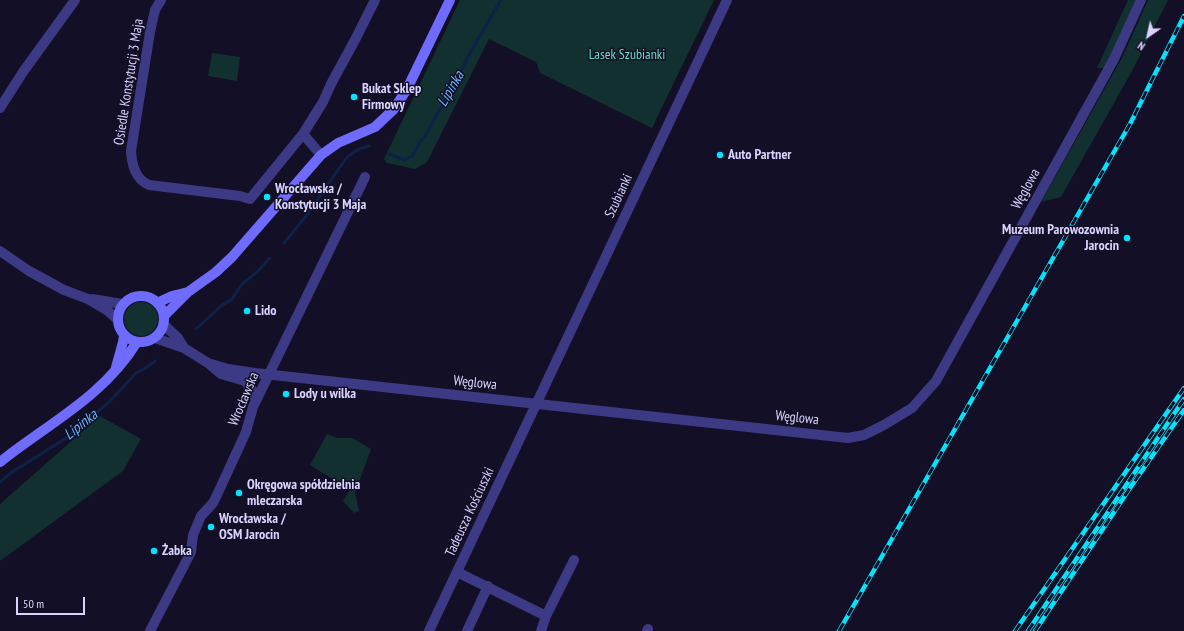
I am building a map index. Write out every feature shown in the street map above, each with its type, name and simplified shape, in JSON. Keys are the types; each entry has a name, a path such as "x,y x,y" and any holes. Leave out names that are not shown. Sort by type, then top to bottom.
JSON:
{"street":[{"path":"0,108 23,72 75,0"},
{"name":"Osiedle Konstytucji 3 Maja","path":"161,0 155,10 150,32 131,151 132,164 143,182 149,184 240,196 250,199 304,134 323,102 375,0"},
{"path":"164,320 162,308 157,302 148,297 140,296 133,297 122,304 117,319 118,325 124,336 130,340 137,342 149,341 155,338 159,334 164,320 188,292 216,272 232,257 321,155 338,143 375,127 394,109 407,89 450,0"},
{"name":"Szubianki","path":"536,404 727,0"},
{"name":"Węglowa","path":"208,363 228,369 536,404 848,438 864,435 912,408 936,381 1114,59 1141,0"},
{"path":"304,134 321,155"},
{"name":"Wrocławska","path":"150,631 190,552 193,535 199,520 214,500 243,439 256,401 366,177"},
{"path":"0,251 41,278 64,290 88,299 108,311 117,319"},
{"path":"157,302 188,292"},
{"path":"88,299 122,304"},
{"name":"Węglowa","path":"164,320 184,348"},
{"path":"114,373 124,342 124,336"},
{"name":"Węglowa","path":"155,338 184,348 222,374 245,381 253,391 256,401"},
{"path":"0,462 17,448 55,423 99,389 127,358 137,342"},
{"name":"Tadeusza Kościuszki","path":"429,631 536,404"},
{"path":"541,631 546,616 574,560"},
{"path":"457,572 546,616"},
{"path":"467,631 488,586"}],"green space":[{"name":"Lasek Szubianki","path":"460,0 714,0 652,128 540,73 536,62 489,39 427,162 415,169 387,163 384,159"},
{"path":"1128,0 1136,0 1105,67 1097,68"},
{"path":"1148,0 1168,0 1131,73 1061,197 1041,202 1123,56"},
{"path":"212,53 240,57 237,81 208,76"},
{"path":"141,302 147,303 153,307 157,313 157,325 153,331 147,335 141,336 135,335 129,331 125,325 124,319 125,313 129,307 135,303"},
{"path":"100,416 141,439 123,471 0,561 0,504"},
{"path":"327,434 338,438 352,438 371,449 355,493 359,511 354,513 343,501 350,490 310,465"}],"waterway":[{"name":"Lipinka","path":"389,154 404,160 412,156 444,104 471,51 501,0"},
{"name":"Lipinka","path":"284,243 307,215 347,157 359,149 369,146"},
{"name":"Lipinka","path":"196,329 221,306 232,299 242,284 257,272 270,258"},
{"name":"Lipinka","path":"0,482 12,472 68,437 110,401 136,373 155,361"}],"railway":[{"path":"839,631 1130,124 1184,16"},
{"path":"1015,631 1184,388"},
{"path":"1028,631 1184,399"},
{"path":"1035,631 1184,410"}],"place":[{"name":"Bukat Sklep Firmowy","path":"354,97"},
{"name":"Auto Partner","path":"720,155"},
{"name":"Wrocławska / Konstytucji 3 Maja","path":"267,197"},
{"name":"Muzeum Parowozownia Jarocin","path":"1127,238"},
{"name":"Lido","path":"247,311"},
{"name":"Lody u wilka","path":"286,394"},
{"name":"Okręgowa spółdzielnia mleczarska","path":"239,493"},
{"name":"Wrocławska / OSM Jarocin","path":"211,527"},
{"name":"Żabka","path":"154,551"}]}
